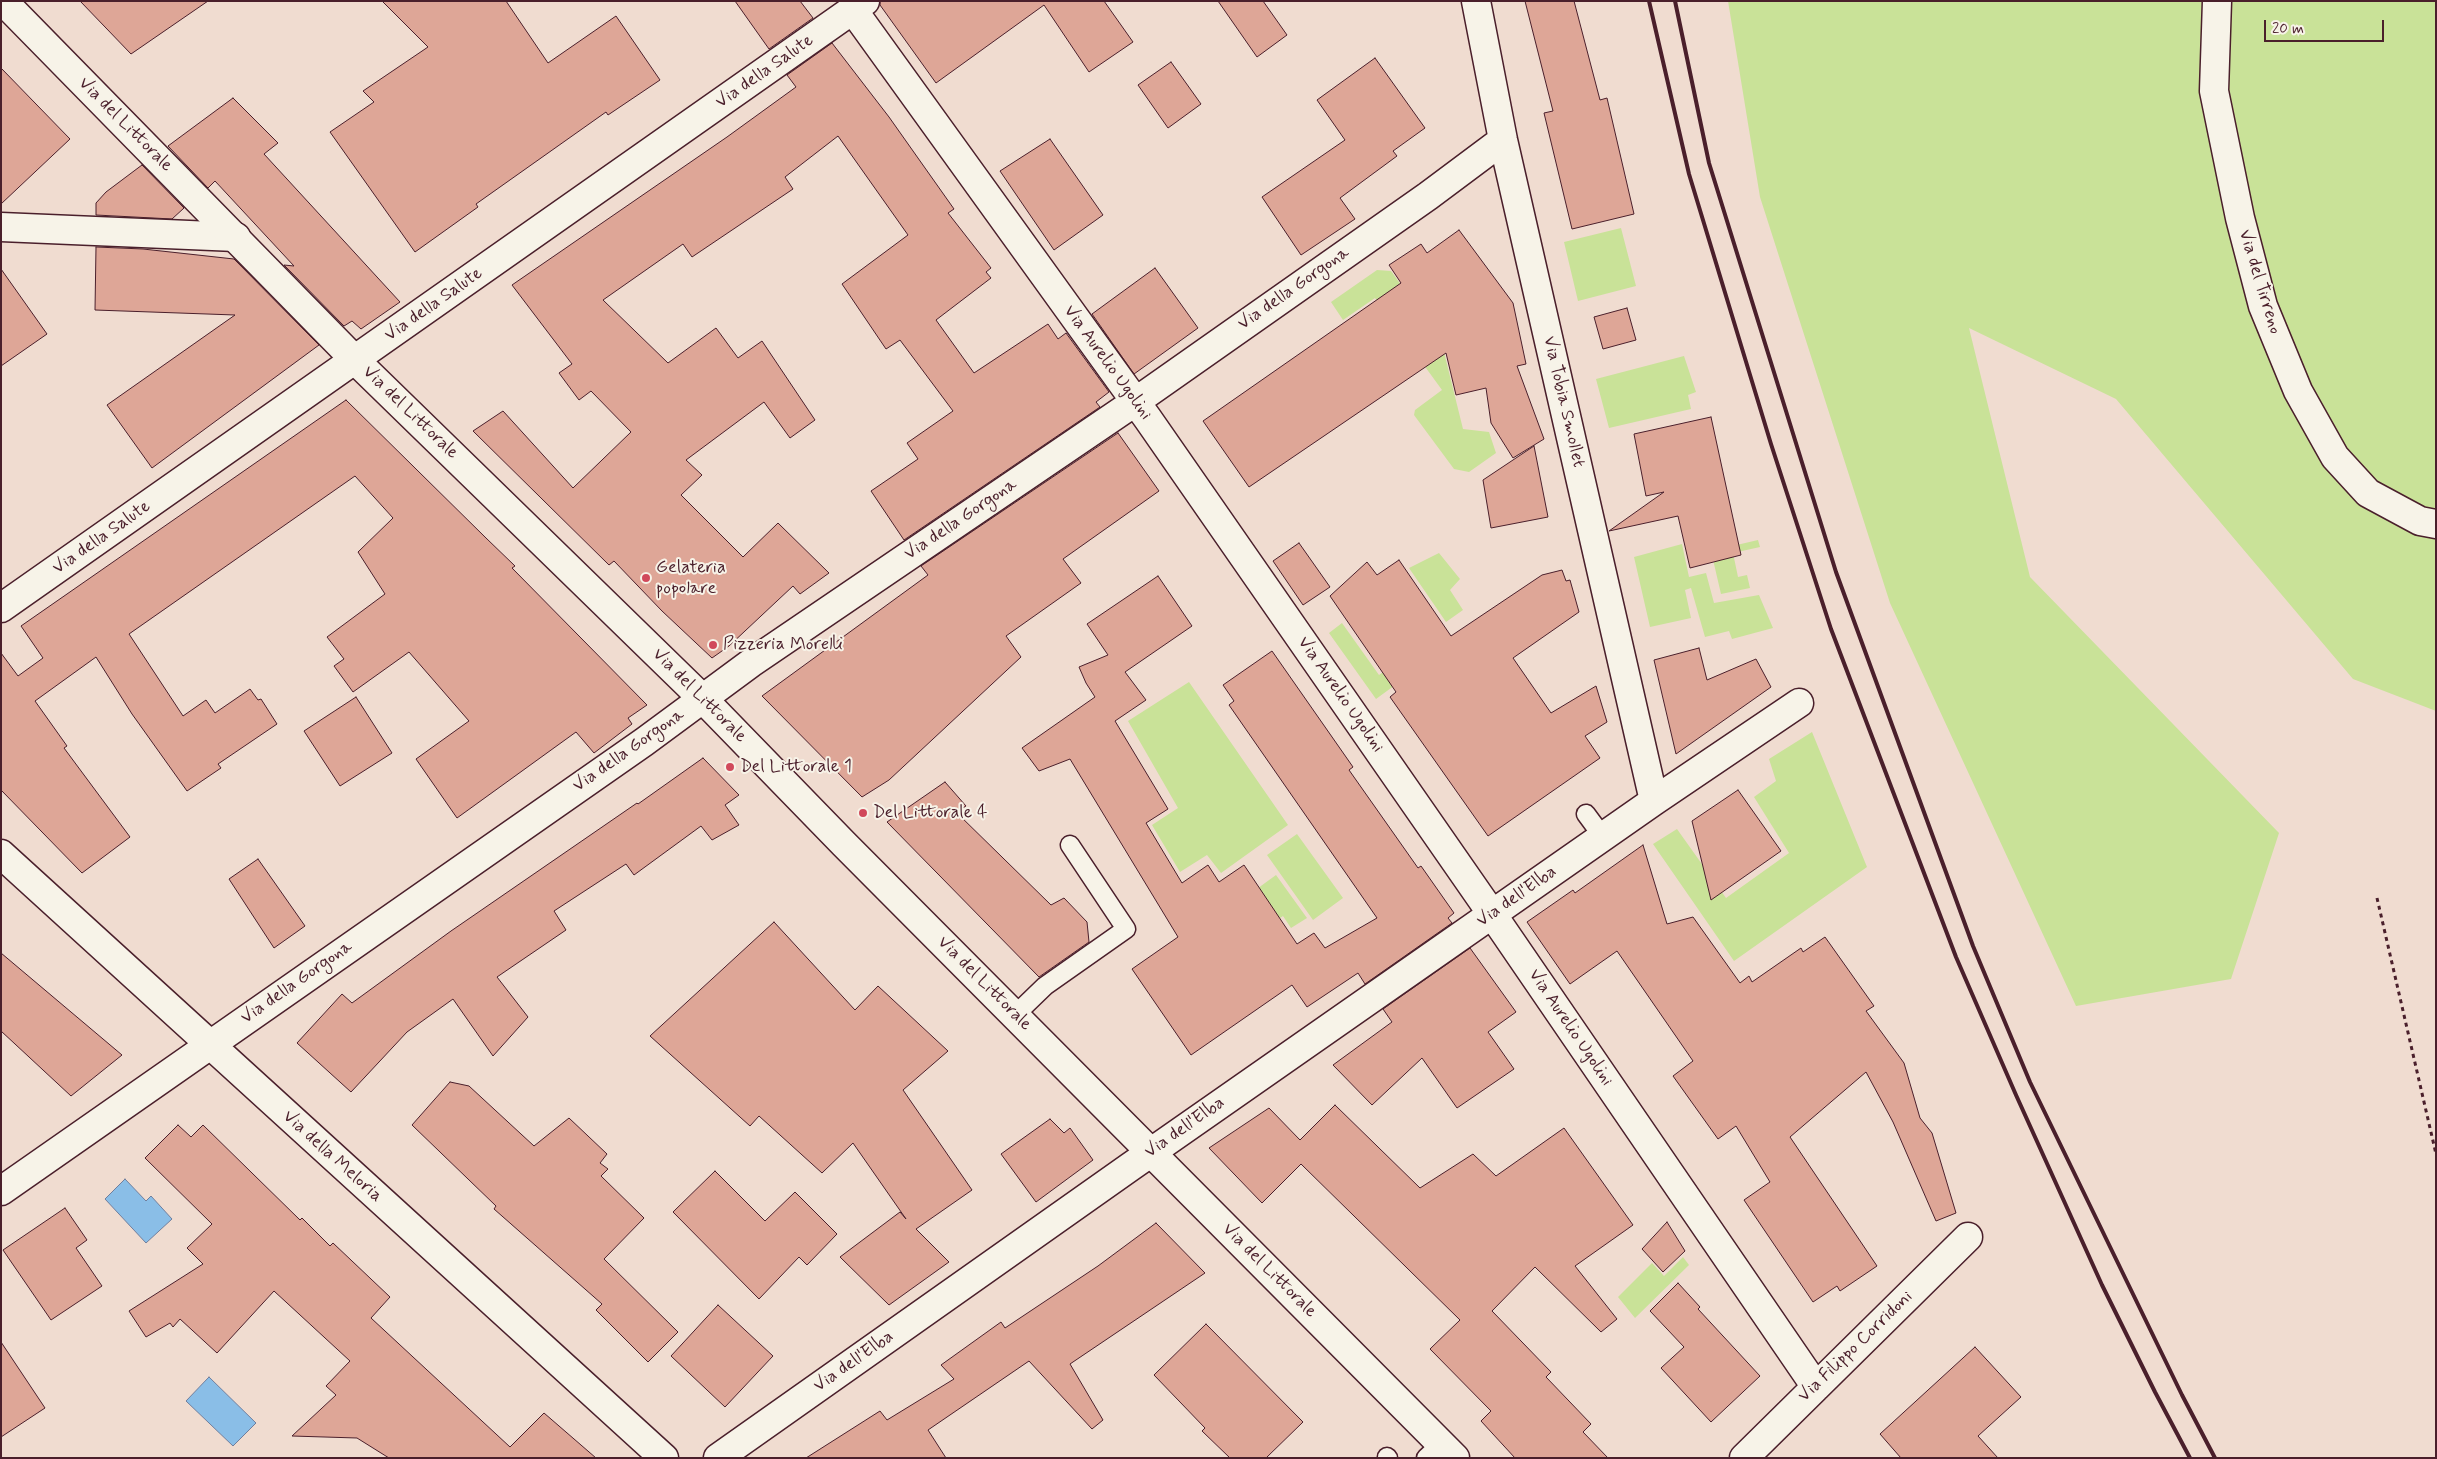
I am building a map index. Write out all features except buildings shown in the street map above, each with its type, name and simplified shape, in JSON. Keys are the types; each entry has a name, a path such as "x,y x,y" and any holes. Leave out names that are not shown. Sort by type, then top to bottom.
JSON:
{"street":[{"name":"Via del Littorale","path":"3,1 356,361 704,699 844,844 1151,1152 1441,1453"},
{"name":"Via Tobia Smollet","path":"1476,1 1503,140 1654,801"},
{"name":"Via del Tirreno","path":"2217,1 2214,91 2240,218 2263,306 2298,391 2334,457 2368,493 2420,521 2436,524"},
{"name":"Via della Salute","path":"1,608 356,361 859,6"},
{"name":"Via Aurelio Ugolini","path":"859,6 1492,914 1816,1387"},
{"name":"Via della Gorgona","path":"1,1190 704,699 767,652 1134,402 1428,196 1503,140"},
{"path":"1,227 236,237"},
{"name":"Via dell'Elba","path":"718,1458 1151,1152 1654,801 1799,703"},
{"name":"Via della Meloria","path":"1,854 664,1458"},
{"name":"Via Filippo Corridoni","path":"1744,1458 1968,1237"}],"lane":[{"path":"1586,814 1603,837"},
{"path":"1015,1015 1045,986 1126,929 1070,845"}],"path":[{"path":"2377,898 2436,1154"}],"green space":[{"path":"1728,1 2436,1 2436,711 2353,679 2116,399 1969,328 2030,577 2279,833 2231,979 2076,1006 1890,603 1760,197"},
{"path":"1621,228 1636,286 1578,301 1564,242"},
{"path":"1377,270 1391,271 1441,340 1463,429 1489,432 1496,453 1469,472 1454,469 1414,415 1415,410 1442,390 1375,298 1343,320 1331,302"},
{"path":"1684,356 1696,392 1688,395 1691,409 1609,428 1596,379"},
{"path":"1758,540 1760,547 1733,553 1738,577 1747,575 1750,588 1721,594 1711,551"},
{"path":"1682,544 1689,577 1706,573 1714,603 1759,595 1773,628 1732,639 1729,631 1705,637 1691,588 1685,590 1691,618 1650,627 1634,557"},
{"path":"1439,553 1460,579 1450,590 1463,610 1446,622 1409,568"},
{"path":"1342,623 1379,675 1422,644 1432,658 1376,699 1329,633"},
{"path":"1189,682 1288,825 1221,873 1207,855 1180,872 1152,825 1178,808 1128,721"},
{"path":"1812,732 1867,867 1734,961 1653,844 1677,829 1726,898 1789,853 1754,797 1776,781 1769,759"},
{"path":"1297,834 1343,898 1313,920 1267,855"},
{"path":"1276,875 1307,918 1291,928 1283,916 1260,932 1254,891"},
{"path":"1683,1257 1689,1265 1635,1318 1618,1297 1652,1263 1664,1276"}],"water":[{"path":"125,1179 146,1201 151,1196 172,1219 146,1243 105,1199"},
{"path":"209,1377 256,1423 233,1446 186,1401"}],"railway":[{"path":"1649,1 1689,174 1771,444 1831,629 1956,957 2102,1285 2190,1458"},
{"path":"1675,1 1709,163 1836,572 1973,946 2030,1082 2182,1395 2215,1458"}],"place":[{"name":"Gelateria popolare","path":"646,578"},
{"name":"Pizzeria Morelli","path":"713,645"},
{"name":"Del Littorale 1","path":"730,767"},
{"name":"Del Littorale 4","path":"863,813"}]}
